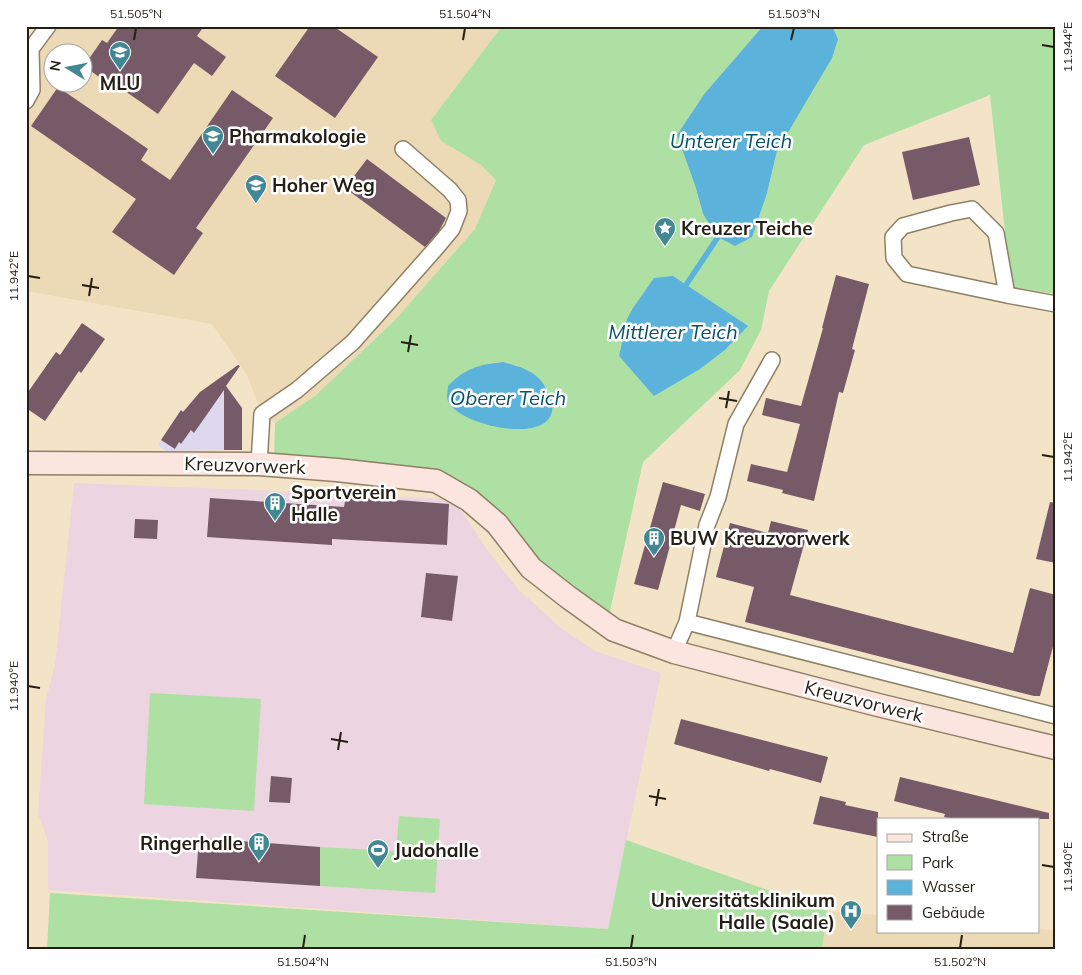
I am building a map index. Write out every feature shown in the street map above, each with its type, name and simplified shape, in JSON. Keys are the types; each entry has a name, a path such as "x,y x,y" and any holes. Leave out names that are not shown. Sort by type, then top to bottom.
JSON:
{"street":[{"path":"26,101 32,90 31,49 48,26"},
{"path":"258,464 262,414 297,390 353,342 452,229 459,212 459,205 454,194 403,149"},
{"path":"1006,296 996,233 972,209 903,226 892,238 894,258 908,274 1006,296 1056,304"},
{"path":"674,652 687,622 707,525 718,497 736,424 772,360"},
{"name":"Kreuzvorwerk","path":"26,464 258,464 337,470 436,481 469,500 497,524 531,568 614,630 674,652 878,705 1055,744"},
{"name":"Kreuzvorwerk","path":"687,622 1056,716"}],"shaded area":[{"name":"Hoher Weg","path":"48,26 502,26 431,120 441,141 481,165 496,180 475,229 395,320 315,396 275,423 262,414 247,375 212,324 26,291 26,55"},
{"path":"220,378 242,408 242,450 166,451 158,445 181,410 183,412"},
{"path":"74,483 442,499 462,511 488,551 519,590 562,629 595,651 661,673 608,929 48,890 48,841 38,814 46,699 55,665"},
{"name":"Universitätsklinikum Halle (Saale)","path":"827,911 877,915 877,932 1040,932 1040,929 1056,931 1056,949 822,949"}],"green space":[{"path":"502,26 763,26 705,93 695,185 703,215 767,193 777,151 838,39 832,26 1056,26 1056,294 1011,287 990,95 864,145 769,291 761,330 740,370 643,462 608,620 542,571 477,494 274,461 275,423 315,396 395,320 475,229 496,180 481,165 441,141 431,120","holes":["627,319 748,326 725,350 700,369 633,371 619,356","503,362 518,366 546,387 552,404 498,427 478,421 452,406 489,363"]},
{"path":"150,693 261,699 254,811 144,804"},
{"name":"Judohalle","path":"399,816 440,819 435,893 320,886 320,847 396,851"},
{"path":"626,840 827,911 822,949 47,949 50,893 608,929"}],"water":[{"name":"Unterer Teich","path":"763,26 832,26 838,39 832,58 777,151 767,193 752,237 735,246 718,237 703,214 677,135 705,93"},
{"name":"Mittlerer Teich","path":"673,276 748,326 725,350 700,369 654,396 619,356 627,319 633,308 654,278"},
{"name":"Oberer Teich","path":"503,362 530,372 541,380 545,386 552,404 550,417 540,425 525,429 487,425 456,410 448,401 448,386 460,375 473,368"}],"building":[{"path":"119,26 204,26 197,36 226,57 212,76 194,63 158,114 112,82 110,85 92,72 92,54 102,40 107,43"},
{"path":"310,26 333,26 378,57 335,118 275,76"},
{"name":"MLU","path":"232,90 273,118 196,228 203,233 174,275 112,232 136,199 31,126 55,92 65,92 148,149 141,160 170,180"},
{"path":"969,137 980,185 913,200 902,152"},
{"path":"367,159 446,218 439,231 425,247 345,188"},
{"path":"836,275 869,284 852,349 855,350 843,393 839,392 814,501 782,493 783,490 747,481 751,464 787,472 800,424 762,415 766,398 801,406"},
{"path":"82,323 105,339 81,373 79,371 45,421 26,408 26,395 56,352 60,355"},
{"path":"238,365 240,366 226,386 242,408 242,450 224,450 224,390 194,433 191,430 175,449 161,440 181,410 183,412 200,392"},
{"path":"663,482 705,494 700,511 681,505 658,590 634,584"},
{"path":"346,496 449,504 447,545 332,539 332,545 207,537 210,498 344,507"},
{"path":"1050,502 1056,503 1056,563 1036,559"},
{"path":"135,519 158,520 157,539 134,538"},
{"path":"771,521 808,530 790,595 1013,653 1030,588 1056,595 1056,635 1040,696 745,622 754,587 716,577 730,523 768,533"},
{"path":"426,573 458,576 452,621 421,617"},
{"path":"681,719 828,757 821,783 770,769 769,771 674,744"},
{"path":"271,776 292,778 290,803 269,802"},
{"path":"900,777 1049,813 1049,819 948,818 944,817 945,814 894,801"},
{"path":"820,796 846,802 845,805 878,812 877,837 813,824"},
{"name":"Ringerhalle","path":"199,838 320,847 320,886 196,878"}],"waterway":[{"path":"686,285 718,237"}],"place":[{"name":"MLU","path":"120,71"},
{"name":"Pharmakologie","path":"213,155"},
{"name":"Hoher Weg","path":"256,204"},
{"name":"Kreuzer Teiche","path":"665,247"},
{"name":"Sportverein Halle","path":"275,522"},
{"name":"BUW Kreuzvorwerk","path":"654,557"},
{"name":"Ringerhalle","path":"259,862"},
{"name":"Judohalle","path":"378,869"},
{"name":"Universitätsklinikum Halle (Saale)","path":"851,930"}]}
